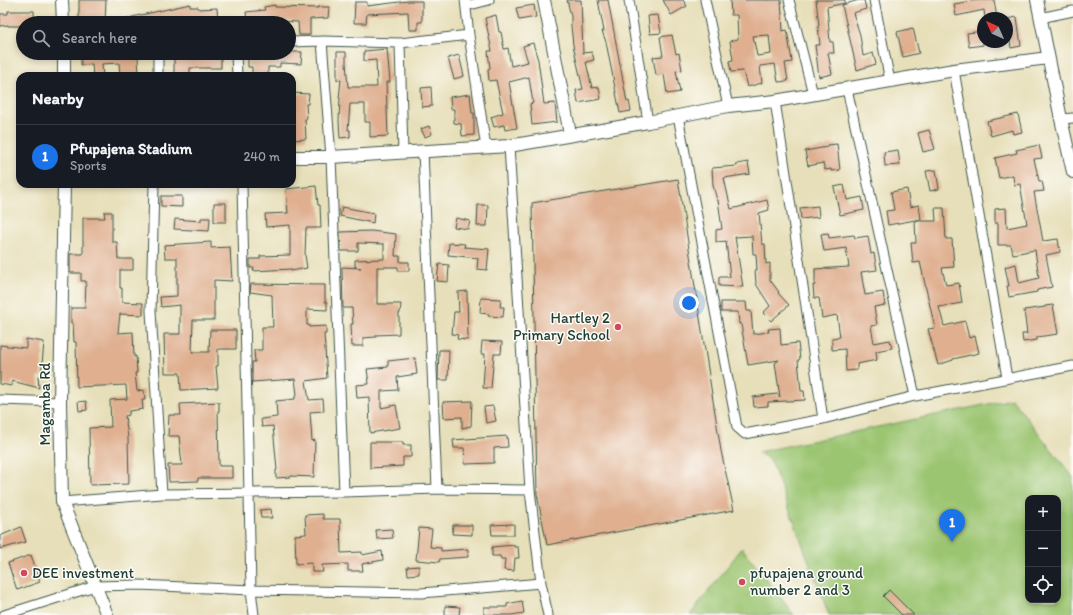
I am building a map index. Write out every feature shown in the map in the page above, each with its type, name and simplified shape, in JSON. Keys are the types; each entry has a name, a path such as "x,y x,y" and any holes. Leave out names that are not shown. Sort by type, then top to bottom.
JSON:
{"street":[{"path":"62,0 63,16"},
{"path":"486,148 469,35 466,3 489,0"},
{"path":"544,0 570,134"},
{"path":"629,0 648,122"},
{"path":"705,0 728,106"},
{"path":"789,0 813,94"},
{"path":"874,0 890,81"},
{"path":"1037,0 1073,172"},
{"path":"1040,18 1073,11"},
{"path":"296,42 400,43 469,35"},
{"path":"322,41 331,157 344,492"},
{"path":"400,43 402,153"},
{"path":"296,157 331,157 509,146 570,134 648,122 728,106 775,101 954,70 1048,58"},
{"path":"64,60 64,72"},
{"path":"158,60 158,72"},
{"path":"236,60 237,72"},
{"path":"954,70 1007,378"},
{"path":"847,89 915,396"},
{"path":"775,101 823,419"},
{"path":"678,116 737,427 745,434 823,419 915,396 1073,366"},
{"path":"1061,119 1073,118"},
{"path":"509,146 530,490 541,583 548,615"},
{"path":"423,152 437,489"},
{"name":"Magamba Rd","path":"64,188 60,402 62,502 106,615"},
{"path":"154,188 151,311 162,494"},
{"path":"242,188 251,590 254,615"},
{"path":"0,400 60,402"},
{"path":"62,502 162,494 249,494 437,489 530,490"},
{"path":"4,615 95,586 139,585 251,590 421,593 541,583"}],"green space":[{"path":"1012,399 1073,477 1073,615 829,615 771,461 758,452"},
{"name":"pfupajena ground number 2 and 3","path":"742,548 794,615 690,615"}],"building":[{"path":"79,0 106,0 105,16 79,16"},
{"path":"567,0 581,0 583,53 592,52 594,60 586,62 592,88 599,87 601,99 578,103 576,90 583,89 573,45 571,16"},
{"path":"598,0 608,0 627,102 629,101 631,111 620,113 606,42 602,31 604,31"},
{"path":"663,0 683,0 687,6 671,15"},
{"path":"730,0 781,0 783,31 787,30 792,62 785,63 788,81 778,82 775,64 760,66 762,83 747,87 743,71 731,72 729,61 733,60 730,41 738,39 737,15 731,15","holes":["769,35 771,54 757,56 753,36"]},
{"path":"816,0 845,0 845,3 827,7 830,42 833,42 834,53 828,53 832,74 819,77 815,45 820,45"},
{"path":"864,0 866,9 853,13 860,35 863,56 873,53 876,64 857,70 842,5"},
{"path":"978,0 994,0 996,12 984,12 984,10 956,16 954,4"},
{"path":"408,1 422,1 422,22 418,22 418,30 409,30 408,12 367,14 366,23 354,23 355,2 367,2 367,6"},
{"path":"190,4 190,7 198,7 199,9 217,8 218,16 137,16"},
{"path":"275,5 275,7 329,7 328,18 310,19 310,35 299,35 296,16 246,16 246,12 265,10 264,7"},
{"path":"534,5 536,17 519,20 516,8"},
{"path":"8,11 34,11 34,16 16,16 16,26 0,26 0,14 8,14"},
{"path":"496,15 504,49 508,48 511,66 528,62 523,46 533,43 538,60 544,104 555,103 557,122 532,125 530,104 533,103 529,77 509,82 517,128 505,130 504,125 494,127 491,117 503,113 496,80 489,81 488,69 490,68 488,51 492,51 485,18"},
{"path":"658,15 661,33 650,34 648,16"},
{"path":"1017,17 1021,46 1013,48 1013,18"},
{"path":"913,28 919,53 903,57 897,32"},
{"path":"977,32 977,46 969,47 967,33"},
{"path":"672,35 676,54 679,53 682,70 676,71 680,92 667,94 664,74 656,75 653,57 663,56 660,37"},
{"path":"387,49 390,82 386,82 388,136 370,137 370,122 365,122 365,104 350,104 348,130 350,130 350,137 340,138 339,98 341,80 337,80 337,52 346,52 348,87 377,87 376,60 364,61 364,51"},
{"path":"296,52 302,52 301,64 280,63 280,67 268,67 268,72 252,72 252,67 248,67 248,60 296,60"},
{"path":"459,55 464,76 454,79 448,58"},
{"path":"81,60 138,60 139,72 120,72 119,63 102,64 103,72 93,72 92,64 81,65"},
{"path":"174,60 221,60 221,68 190,68 190,72 174,72"},
{"path":"431,87 432,106 422,107 421,88"},
{"path":"296,93 309,94 308,104 306,104 307,119 305,119 306,139 296,140"},
{"path":"470,94 472,113 474,113 474,135 462,136 461,124 454,123 454,109 451,109 450,97"},
{"path":"1018,114 1022,132 1013,134 1012,130 991,136 987,121"},
{"path":"429,126 432,134 425,137 421,129"},
{"path":"929,130 935,149 923,152 918,133"},
{"path":"837,144 840,170 825,170 823,163 808,166 805,151"},
{"path":"1039,145 1042,158 1034,159 1039,181 1042,181 1044,191 1034,192 1043,241 1058,239 1060,252 1046,255 1052,287 1037,290 1037,292 1009,297 1007,286 1009,286 1005,267 1016,264 1019,283 1039,278 1035,250 1013,254 1011,245 998,245 998,223 995,223 995,209 1006,208 1007,228 1027,224 1020,184 1014,185 1013,175 999,178 995,158 1017,153 1016,150"},
{"path":"898,150 900,165 885,166 884,152"},
{"path":"748,162 750,174 724,178 731,209 767,200 769,210 759,213 762,244 765,244 766,264 770,263 770,280 779,292 778,293 789,305 771,321 763,313 770,306 756,284 756,254 753,254 752,236 735,237 743,287 719,286 719,277 730,277 726,241 716,242 716,230 722,229 718,200 713,185 712,168 737,166 737,164"},
{"path":"936,170 939,189 930,191 926,171"},
{"name":"Hartley 2 Primary School","path":"678,179 721,451 734,510 547,545 537,494 532,203"},
{"path":"844,185 847,200 862,197 864,210 840,215 834,187"},
{"path":"316,186 318,205 320,205 321,228 306,228 305,255 307,268 291,271 291,269 253,271 254,268 250,268 250,259 260,259 260,256 290,255 290,225 266,227 265,214 288,213 286,189"},
{"path":"907,189 910,207 919,205 921,219 888,225 886,211 894,210 891,192"},
{"path":"161,196 182,196 182,207 161,206"},
{"path":"214,203 226,203 226,222 214,222"},
{"path":"478,205 488,205 487,226 477,226"},
{"path":"818,206 819,217 801,219 800,208"},
{"path":"342,207 374,213 373,223 340,216"},
{"path":"935,208 944,208 946,239 952,239 954,267 942,268 946,285 959,283 962,303 939,307 944,326 965,321 969,338 975,336 979,353 953,359 938,365 928,329 935,328 920,262 913,263 911,243 916,243 915,221 936,221"},
{"path":"104,212 112,212 112,242 117,242 118,259 133,259 133,270 120,270 122,302 143,303 143,315 120,314 118,333 133,332 134,357 136,356 137,373 135,373 137,391 144,390 145,400 142,400 143,409 129,411 129,415 125,416 128,437 129,484 90,485 89,428 111,427 110,400 127,399 126,385 77,387 76,342 74,342 73,323 71,323 71,308 85,308 86,281 81,281 81,273 70,273 70,254 83,254 83,218 105,218"},
{"path":"201,218 210,218 209,231 174,229 175,219 201,221"},
{"path":"456,218 470,221 468,229 454,227"},
{"path":"371,231 396,234 395,256 400,256 400,262 409,262 409,271 398,271 398,267 377,267 377,304 401,304 399,313 399,334 376,335 376,337 363,338 363,346 352,346 352,308 343,308 342,267 361,268 355,267 355,260 384,259 384,244 358,243 358,251 341,251 340,232"},
{"path":"828,233 829,238 854,235 855,238 868,236 871,254 874,253 877,270 861,272 865,295 883,292 885,305 874,307 877,325 871,326 874,343 890,340 892,348 876,351 877,360 857,364 857,370 846,371 845,349 832,350 832,338 840,337 837,315 822,318 819,298 814,298 813,285 815,285 815,269 849,267 846,248 824,251 821,234"},
{"path":"211,242 211,248 230,247 232,281 214,280 214,320 193,320 192,352 209,352 210,330 236,330 236,349 218,349 218,366 216,366 218,388 181,390 180,373 165,373 164,334 180,334 180,305 161,307 160,297 177,296 177,258 165,258 164,245"},
{"path":"449,243 465,244 464,247 489,249 487,270 477,269 478,258 448,255"},
{"path":"439,264 449,265 448,282 437,281"},
{"path":"251,284 325,285 325,302 327,302 327,310 307,309 307,325 309,325 309,327 326,326 326,334 324,334 327,378 306,381 309,400 323,399 324,411 310,412 312,441 315,440 314,477 291,476 276,478 277,470 273,426 262,427 261,419 277,417 276,401 295,399 295,396 297,395 295,379 252,382 252,362 255,362 254,350 262,350 262,327 273,327 272,295 250,292"},
{"path":"467,291 468,340 457,339 458,335 452,334 454,312 459,312 458,292"},
{"path":"481,298 501,299 500,307 504,307 503,317 488,316 489,314 480,313"},
{"path":"721,302 746,302 747,311 751,311 753,334 769,332 768,329 780,328 781,345 798,343 801,391 804,391 805,400 768,402 768,406 754,407 753,397 777,394 780,397 775,363 779,360 748,365 741,324 739,324 738,312 721,312"},
{"path":"1053,305 1058,334 1037,337 1037,340 1023,342 1022,334 1027,334 1024,310"},
{"path":"26,339 44,342 41,376 38,376 39,388 12,381 12,386 0,384 0,345 26,348"},
{"path":"482,341 502,342 501,354 494,354 491,388 483,388 485,354 481,354"},
{"path":"439,350 449,350 448,380 438,380"},
{"path":"415,358 417,374 397,377 398,390 381,391 381,408 396,405 400,428 370,433 369,397 357,398 356,385 369,384 367,369 388,367 388,361"},
{"path":"86,401 87,410 79,411 78,402"},
{"path":"472,401 471,426 462,428 462,417 444,418 443,402"},
{"path":"219,402 219,466 232,466 232,478 198,478 198,481 169,482 168,465 182,465 179,436 168,436 169,415 181,415 180,404"},
{"path":"493,406 496,421 486,423 484,407"},
{"path":"507,436 508,447 494,448 494,463 465,464 464,448 454,448 453,440"},
{"path":"370,442 403,442 403,445 411,445 411,457 403,457 403,466 370,468"},
{"path":"271,509 272,518 261,518 260,510"},
{"path":"323,514 323,519 340,519 341,553 362,552 362,555 382,551 383,560 362,564 363,571 348,571 348,564 322,565 323,572 312,572 312,563 296,564 295,535 306,534 305,515"},
{"path":"514,524 514,535 492,535 491,525"},
{"path":"453,525 472,525 472,535 452,534"},
{"path":"21,527 26,542 0,549 0,536"},
{"path":"419,528 432,529 430,547 441,548 441,551 468,549 468,557 440,559 439,562 416,560"},
{"path":"392,529 393,538 377,539 376,530"},
{"path":"514,545 514,547 518,547 519,558 515,558 514,571 504,570 505,559 501,559 500,556 492,556 492,547"},
{"name":"DEE investment","path":"31,555 40,582 17,590 8,563"},
{"path":"419,566 419,574 408,575 407,567"},
{"path":"889,590 914,615 902,615 883,596"},
{"path":"522,601 524,613 511,615 484,615 484,607 507,607 507,604"},
{"path":"445,606 460,607 459,615 445,615"}],"place":[{"name":"Hartley 2 Primary School","path":"618,327"},
{"name":"Pfupajena Stadium","path":"952,542"},
{"name":"DEE investment","path":"24,573"},
{"name":"pfupajena ground number 2 and 3","path":"742,582"}]}
